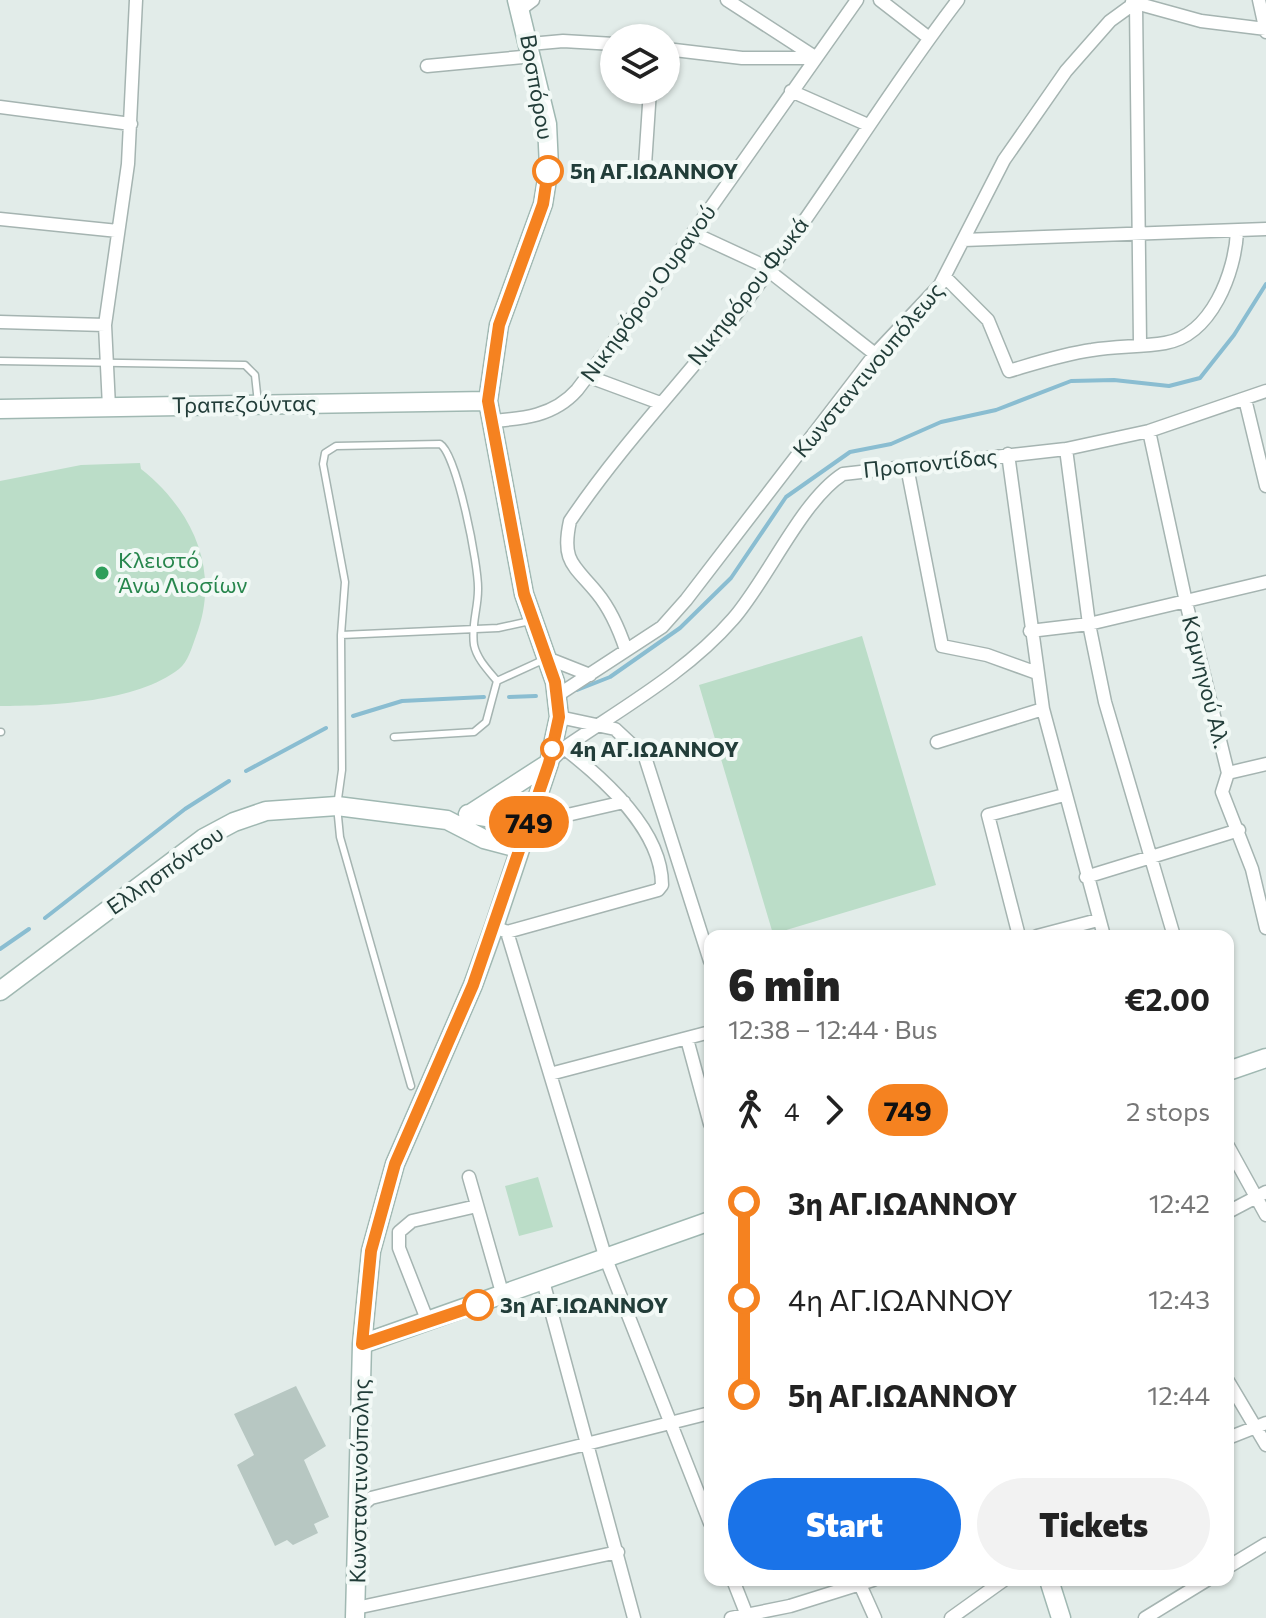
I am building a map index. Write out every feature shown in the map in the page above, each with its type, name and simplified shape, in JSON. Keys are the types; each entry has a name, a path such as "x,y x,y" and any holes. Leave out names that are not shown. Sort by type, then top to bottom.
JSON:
{"street":[{"path":"109,407 105,325 131,124 136,0"},
{"path":"727,0 815,58"},
{"name":"Νικηφόρου Ουρανού","path":"490,421 515,420 550,411 566,402 693,233 857,0"},
{"path":"880,0 929,38"},
{"name":"Νικηφόρου Φωκά","path":"626,650 608,607 571,565 566,540 570,521 660,403 769,271 958,0"},
{"path":"1140,343 1134,1 1201,21 1266,30 1259,0"},
{"name":"Κωνσταντινουπόλεως","path":"590,675 662,627 686,600 875,354 945,277 980,201 1019,134 1110,21 1134,1"},
{"name":"Βοσπόρου","path":"524,3 547,124 549,167 543,204 499,325 488,401 524,594 558,695 559,717 549,763 528,824"},
{"path":"427,66 532,50 563,41 600,43"},
{"path":"680,51 742,58 815,58"},
{"path":"791,91 868,125"},
{"path":"645,165 649,104"},
{"path":"0,107 131,124"},
{"path":"0,219 118,231"},
{"path":"963,240 1266,229"},
{"path":"945,277 988,320 1009,371 1048,359 1140,343 1167,343 1201,322 1221,292 1236,256 1237,232"},
{"path":"693,233 769,271 875,354"},
{"path":"0,322 105,325"},
{"path":"587,376 660,403"},
{"name":"Προποντίδας","path":"549,763 564,748 693,659 733,619 831,481 855,471 1066,449 1149,431 1266,391"},
{"path":"1245,399 1266,486"},
{"name":"Τραπεζούντας","path":"0,409 488,401"},
{"name":"Κομνηνού Αλ.","path":"1149,431 1186,602 1228,773 1222,792 1239,830 1266,928"},
{"path":"1066,449 1089,624 1105,702 1172,930"},
{"path":"1008,454 1043,709 1102,930"},
{"path":"907,467 942,646 987,655 1037,673"},
{"path":"1030,631 1089,624 1266,582"},
{"path":"547,658 590,675"},
{"path":"558,695 590,675"},
{"path":"937,742 1043,709"},
{"path":"559,717 599,724 623,735 645,757 704,942"},
{"path":"500,929 658,890 662,885 648,839 624,802 564,748"},
{"path":"470,814 549,763"},
{"path":"1228,773 1266,764"},
{"path":"1017,930 988,815 1064,795"},
{"path":"624,802 528,824 518,848 500,929 395,1164 371,1251 362,1344 704,1228"},
{"name":"Ελλησπόντου","path":"0,991 204,838 234,822 266,811 337,806 447,820 484,839 518,848"},
{"name":"Ελλησπόντου","path":"447,820 470,814 528,824"},
{"path":"1086,877 1239,830"},
{"path":"1060,930 1098,920"},
{"path":"500,929 550,1074 606,1259 704,1508"},
{"path":"550,1074 704,1034"},
{"path":"687,1039 704,1102"},
{"path":"1234,1069 1266,1058"},
{"path":"1234,1155 1261,1194 1266,1215"},
{"path":"469,1177 503,1296"},
{"path":"1234,1209 1261,1194"},
{"path":"428,1322 399,1248 399,1232 412,1221 477,1206"},
{"path":"543,1281 634,1618"},
{"name":"Κωνσταντινούπολης","path":"355,1613 362,1344"},
{"path":"1234,1389 1261,1425 1266,1445"},
{"path":"359,1508 371,1498 704,1415"},
{"path":"1234,1436 1261,1425"},
{"path":"1234,1563 1266,1544"},
{"path":"355,1613 618,1552"},
{"path":"735,1586 747,1616"},
{"path":"731,1618 790,1606 849,1586"},
{"path":"865,1586 875,1618"},
{"path":"951,1618 996,1586"},
{"path":"1051,1586 1061,1618"},
{"path":"1145,1618 1197,1586"}],"lane":[{"path":"0,361 245,365 255,375 258,404"},
{"path":"394,737 474,732 486,722 497,681 475,649 472,629 478,588 459,482 447,448 436,443 336,446 325,453 323,464 345,582 341,635 342,770 337,806 340,837 411,1086"},
{"path":"341,635 472,629 533,620"},
{"path":"497,681 547,658"}],"green space":[{"name":"Κλειστό Άνω Λιοσίων","path":"140,463 141,469 175,503 188,523 203,565 203,612 187,658 179,669 161,680 117,695 68,703 0,706 0,481 81,465"},
{"path":"862,636 936,885 786,930 772,930 699,685"},
{"path":"538,1177 553,1227 519,1236 505,1186"}],"building":[{"path":"296,1386 326,1446 304,1460 329,1517 314,1524 318,1533 293,1545 287,1540 275,1546 237,1465 254,1455 234,1414"}],"waterway":[{"path":"577,690 610,677 680,628 731,578 786,497 850,452 891,444 941,422 996,410 1071,381 1114,380 1169,386 1200,378 1234,335 1266,284"},
{"path":"509,697 536,696"},
{"path":"353,716 402,701 484,697"},
{"path":"246,771 326,728"},
{"path":"45,918 185,809 229,781"},
{"path":"0,949 29,929"}],"bus line":[{"name":"749","path":"478,1305 362,1344 371,1251 395,1164 473,985 549,763 559,717 555,682 524,594 488,401 499,325 543,204 548,171"}],"place":[{"name":"5η ΑΓ.ΙΩΑΝΝΟΥ","path":"548,171"},
{"name":"Κλειστό Άνω Λιοσίων","path":"102,573"},
{"name":"4η ΑΓ.ΙΩΑΝΝΟΥ","path":"552,749"},
{"name":"3η ΑΓ.ΙΩΑΝΝΟΥ","path":"478,1305"}]}
